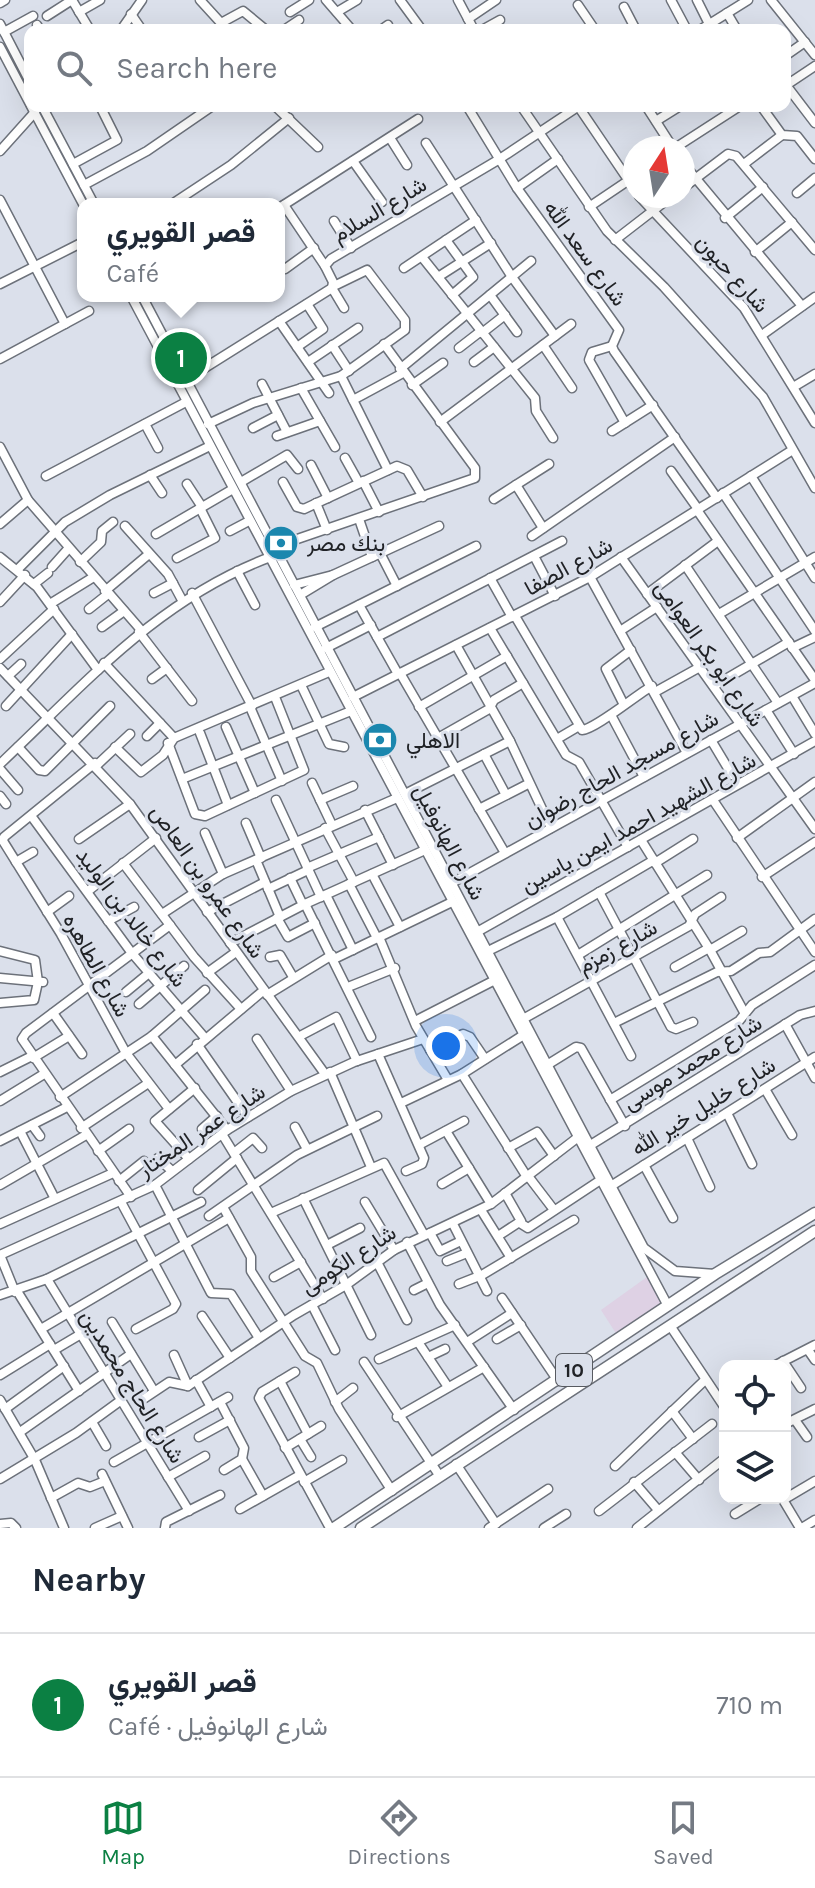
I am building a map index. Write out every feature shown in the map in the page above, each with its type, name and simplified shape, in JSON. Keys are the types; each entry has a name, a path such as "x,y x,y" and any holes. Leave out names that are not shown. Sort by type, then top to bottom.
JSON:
{"main road":[{"name":"10","path":"332,1528 558,1381 715,1274 815,1213"},
{"name":"10","path":"361,1528 815,1231"},
{"path":"668,1306 675,1324"}],"street":[{"path":"0,3 5,0"},
{"path":"47,16 72,0 84,24"},
{"path":"79,12 100,0"},
{"path":"125,24 142,0"},
{"path":"200,0 217,24"},
{"path":"290,12 309,0"},
{"path":"326,0 345,24"},
{"path":"337,12 357,0"},
{"path":"400,0 418,24"},
{"path":"458,0 471,24"},
{"path":"468,19 495,0"},
{"path":"671,0 684,24"},
{"path":"697,0 709,24"},
{"path":"771,0 785,24"},
{"path":"714,24 744,1"},
{"path":"578,5 591,24"},
{"path":"624,7 633,24"},
{"path":"221,24 243,11 259,24"},
{"path":"727,13 733,24"},
{"path":"131,14 138,24"},
{"path":"293,24 299,20"},
{"path":"493,24 500,20"},
{"path":"24,25 2,28 24,59"},
{"path":"791,32 815,55"},
{"path":"791,52 805,42"},
{"path":"0,47 24,89"},
{"path":"791,83 815,66"},
{"path":"791,92 815,123"},
{"path":"0,151 30,112"},
{"path":"37,112 73,164 91,198"},
{"path":"37,112 80,198"},
{"path":"73,164 117,140 103,112"},
{"path":"84,185 147,151 204,112"},
{"path":"282,112 318,147"},
{"name":"شارع سعد الله","path":"470,112 517,188 619,330 612,346 815,631"},
{"path":"525,112 615,240 664,287 755,386 815,488"},
{"name":"شارع السلام","path":"344,308 325,266 570,112"},
{"path":"583,112 623,167"},
{"path":"650,112 666,136"},
{"path":"656,121 670,112"},
{"path":"691,136 725,112"},
{"path":"765,112 782,135"},
{"path":"181,198 231,165 289,118"},
{"path":"285,205 418,119"},
{"path":"744,164 782,135 797,136 815,159"},
{"path":"390,138 407,165"},
{"path":"426,143 512,277 555,336"},
{"path":"695,179 732,154 744,164 815,250"},
{"path":"517,188 558,159"},
{"path":"353,161 382,202"},
{"path":"797,193 815,178"},
{"path":"695,181 802,306"},
{"path":"589,207 623,185"},
{"path":"725,218 763,187"},
{"path":"0,200 65,324"},
{"name":"شارع حبون","path":"649,208 728,289 762,335 815,423"},
{"path":"615,240 657,208"},
{"path":"285,211 325,266"},
{"path":"404,268 476,220"},
{"path":"334,221 351,248"},
{"path":"755,252 792,222"},
{"path":"446,240 472,279 452,295"},
{"path":"438,277 491,243"},
{"path":"0,284 77,245"},
{"path":"285,269 314,248"},
{"path":"422,257 535,398 536,411 553,438"},
{"path":"353,400 402,371 531,261"},
{"path":"187,379 333,287 367,270 406,322 405,330 345,374 269,399 200,428"},
{"path":"490,295 517,332"},
{"path":"762,335 815,297"},
{"name":"شارع الهانوفيل","path":"134,302 329,672 401,796 448,885 452,902 523,1019 589,1146 653,1258 688,1274 715,1274"},
{"name":"شارع الهانوفيل","path":"145,302 353,697 425,850 477,932 493,981 668,1306"},
{"path":"297,347 323,329 307,304"},
{"path":"1,356 89,311"},
{"path":"459,348 505,315"},
{"path":"279,321 329,393"},
{"path":"440,422 571,324"},
{"path":"308,362 358,328"},
{"path":"18,790 0,767 140,631 192,593 268,558 276,551 327,530 475,478 475,468 384,344"},
{"path":"332,345 353,400 388,470"},
{"path":"543,345 572,388"},
{"path":"612,346 592,352 589,360 625,423"},
{"path":"474,362 494,347"},
{"path":"412,385 443,363"},
{"path":"795,386 815,374"},
{"path":"262,384 278,415 282,434 320,421"},
{"path":"301,388 335,447"},
{"path":"46,476 186,402"},
{"path":"612,431 653,405"},
{"path":"253,428 278,415"},
{"path":"145,424 158,448"},
{"path":"532,536 675,437"},
{"path":"0,602 53,532 99,501 210,446"},
{"path":"0,447 28,500 92,578 124,611 192,701"},
{"name":"شارع الصفا","path":"353,697 590,577 791,451"},
{"path":"241,482 287,455 298,469"},
{"path":"345,458 379,512"},
{"path":"494,499 549,464"},
{"path":"311,465 328,498"},
{"path":"283,482 297,507 304,509 397,466 407,470 423,497"},
{"path":"671,471 815,682"},
{"path":"150,475 162,493"},
{"path":"751,476 815,578"},
{"path":"177,558 215,538 187,484"},
{"path":"516,485 543,528"},
{"path":"156,534 233,489"},
{"path":"0,524 28,500"},
{"path":"316,503 327,530"},
{"path":"359,519 376,555 397,586"},
{"path":"230,531 249,521"},
{"path":"80,562 101,542 102,531 113,522"},
{"path":"125,526 173,583 182,600"},
{"path":"300,595 333,575 439,526"},
{"path":"377,637 562,541"},
{"path":"647,594 718,541"},
{"path":"315,627 476,546"},
{"path":"34,584 68,549"},
{"path":"89,609 149,554"},
{"path":"534,556 555,596"},
{"path":"0,557 34,584 101,667 160,723 171,741 182,779 198,816 304,770 275,697"},
{"name":"شارع ابو بكر العوامى","path":"621,557 714,686 769,769 815,829"},
{"path":"719,614 815,557"},
{"path":"685,565 778,703"},
{"path":"237,571 255,605"},
{"path":"294,585 333,575"},
{"path":"590,577 687,753"},
{"path":"0,659 52,606 92,578"},
{"path":"490,578 583,728"},
{"path":"154,593 173,583"},
{"path":"192,593 251,706 282,781"},
{"path":"359,605 505,853"},
{"path":"620,631 657,607"},
{"path":"102,627 124,611"},
{"path":"326,648 371,625"},
{"path":"490,628 566,755 579,762 628,847"},
{"path":"6,706 72,634"},
{"path":"714,686 753,663 815,637"},
{"path":"456,645 510,741 551,828"},
{"path":"623,703 606,669 631,650"},
{"path":"419,707 507,656"},
{"path":"8,676 21,664"},
{"path":"557,739 611,715 623,703 700,667"},
{"name":"شارع عمرو بن العاص","path":"0,668 96,764 156,838 265,993 328,1073 371,1167"},
{"path":"152,679 167,668"},
{"path":"115,747 140,773 163,755 171,741 329,672"},
{"name":"شارع مسجد الحاج رضوان","path":"448,885 815,682"},
{"path":"438,738 523,683"},
{"path":"301,685 329,744 344,747"},
{"path":"792,696 815,734"},
{"path":"18,747 42,772 110,706"},
{"path":"766,710 794,754"},
{"path":"182,779 351,711"},
{"path":"611,715 644,777"},
{"path":"147,736 160,723"},
{"path":"226,727 255,793"},
{"path":"200,733 228,805"},
{"path":"32,817 130,734"},
{"path":"711,740 732,775"},
{"path":"162,914 223,874 401,796 510,741"},
{"name":"شارع الشهيد احمد ايمن ياسين","path":"477,932 815,741"},
{"path":"484,754 506,795"},
{"path":"737,838 815,782"},
{"path":"312,783 351,883 395,968 423,1039 448,1080"},
{"path":"479,809 528,784"},
{"path":"320,800 353,786"},
{"path":"276,800 308,869 353,950"},
{"path":"713,800 815,952"},
{"path":"79,839 130,804"},
{"path":"365,810 393,865"},
{"name":"شارع الطاهره","path":"32,817 3,841 47,912 126,1053 169,1109"},
{"name":"شارع خالد بن الوليد","path":"32,817 131,952 181,1011 248,1117"},
{"path":"246,823 288,937 315,923"},
{"path":"205,833 223,874"},
{"path":"207,912 379,837"},
{"path":"88,891 156,838"},
{"path":"484,953 557,917 693,839"},
{"path":"641,840 710,949 744,1012"},
{"path":"762,877 815,842"},
{"path":"230,943 304,905 425,850"},
{"path":"16,862 33,852"},
{"path":"123,863 207,973 241,1009"},
{"path":"372,874 400,927"},
{"path":"578,955 707,875"},
{"path":"290,878 333,957 371,1037"},
{"path":"599,892 672,1028 693,1022"},
{"path":"47,912 69,896"},
{"name":"شارع زمزم","path":"523,1019 635,959 692,922 695,914 721,897"},
{"path":"175,1065 241,1009 265,993 333,957 452,902"},
{"path":"108,921 134,907"},
{"path":"557,917 631,1056"},
{"path":"614,1023 722,971 731,971 759,953 770,952 815,919"},
{"path":"131,1197 22,1039 131,952 170,925"},
{"path":"675,967 742,931"},
{"path":"0,951 35,960 40,982 34,1000 0,1003"},
{"path":"207,973 236,952"},
{"path":"270,957 280,955 293,977"},
{"path":"610,1100 739,1021 744,1012 815,965"},
{"path":"139,1004 184,966"},
{"path":"348,987 395,968"},
{"path":"126,992 149,973"},
{"path":"0,978 40,982"},
{"path":"415,1021 493,981"},
{"path":"60,1097 152,1036 205,990"},
{"name":"شارع محمد موسى","path":"589,1146 785,1024 815,1011"},
{"path":"53,1013 82,1054"},
{"path":"300,1036 336,1017 357,1061"},
{"path":"785,1024 815,1078"},
{"path":"430,1050 463,1034 470,1037 485,1059"},
{"path":"0,1072 69,1036"},
{"path":"152,1036 217,1116 235,1156 323,1299"},
{"path":"401,1103 462,1074 522,1036"},
{"path":"257,1039 291,1091"},
{"name":"شارع عمر المختار","path":"0,1255 155,1185 224,1132 291,1091 357,1061 423,1039"},
{"path":"547,1065 579,1047 625,1126"},
{"path":"378,1054 424,1161 406,1171"},
{"name":"شارع خليل خير الله","path":"611,1186 815,1057"},
{"path":"0,1087 3,1099 44,1074"},
{"path":"462,1074 508,1148 554,1210"},
{"path":"0,1185 37,1166 147,1084"},
{"path":"189,1159 156,1123 156,1119 195,1088"},
{"path":"765,1089 792,1135"},
{"path":"0,1141 67,1107"},
{"path":"727,1113 752,1164"},
{"path":"202,1129 217,1116"},
{"path":"209,1216 307,1149 377,1116"},
{"path":"419,1145 464,1121"},
{"path":"32,1125 40,1136"},
{"path":"295,1127 307,1149"},
{"path":"98,1151 129,1129"},
{"path":"20,1131 54,1197"},
{"path":"446,1131 491,1204"},
{"path":"508,1148 537,1132 554,1156"},
{"path":"198,1190 253,1138 262,1148"},
{"name":"شارع الكومى","path":"139,1402 169,1382 188,1386 285,1320 346,1285 407,1242 453,1224 491,1204 577,1138"},
{"path":"687,1138 710,1187"},
{"path":"158,1158 172,1171"},
{"path":"0,1224 54,1197 116,1177 144,1161"},
{"path":"271,1213 371,1167 387,1164 440,1251 461,1241"},
{"path":"644,1165 673,1218"},
{"path":"442,1184 469,1168"},
{"path":"505,1193 520,1223 528,1228 599,1181"},
{"path":"155,1185 211,1293 231,1294 259,1338"},
{"path":"303,1198 371,1335"},
{"path":"121,1202 175,1307 136,1329"},
{"path":"0,1295 47,1279 201,1202"},
{"path":"365,1202 394,1250"},
{"path":"223,1207 251,1257 251,1271 285,1320 305,1356 317,1363 335,1402 392,1491"},
{"path":"481,1210 511,1258"},
{"path":"41,1329 229,1218"},
{"path":"459,1284 479,1276 574,1220"},
{"path":"498,1236 520,1223"},
{"path":"453,1224 487,1291"},
{"path":"327,1245 360,1228"},
{"path":"407,1242 428,1283 514,1410"},
{"path":"447,1261 467,1253"},
{"path":"0,1255 16,1292 79,1391"},
{"path":"274,1277 301,1262"},
{"path":"377,1262 407,1320"},
{"name":"شارع الحاج محمدين","path":"47,1279 189,1511"},
{"path":"414,1290 428,1283"},
{"path":"502,1298 558,1381"},
{"path":"312,1305 335,1350"},
{"path":"467,1342 512,1313"},
{"path":"202,1316 230,1358"},
{"path":"112,1322 154,1391"},
{"path":"675,1324 705,1380 719,1397"},
{"path":"379,1359 455,1325"},
{"path":"497,1339 521,1325"},
{"path":"0,1375 81,1334"},
{"path":"418,1342 448,1387"},
{"path":"786,1360 812,1348 815,1360"},
{"path":"428,1357 445,1349"},
{"path":"20,1432 131,1354"},
{"path":"174,1355 188,1386"},
{"path":"364,1362 397,1417 439,1475"},
{"path":"5,1409 64,1366"},
{"path":"397,1417 484,1367"},
{"path":"295,1372 262,1392 259,1398 332,1528"},
{"path":"791,1378 801,1388"},
{"path":"196,1380 211,1407"},
{"path":"615,1466 705,1380"},
{"path":"280,1381 311,1457"},
{"path":"335,1402 353,1388"},
{"path":"0,1400 35,1460 64,1528"},
{"path":"114,1462 224,1400 244,1448 242,1459 263,1496"},
{"path":"0,1479 35,1460 120,1401"},
{"path":"791,1422 815,1409"},
{"path":"672,1411 693,1439"},
{"path":"199,1437 230,1420"},
{"path":"795,1420 807,1437"},
{"path":"92,1422 106,1446"},
{"path":"599,1511 712,1424"},
{"path":"285,1448 321,1426"},
{"path":"675,1452 699,1480"},
{"path":"168,1477 205,1456"},
{"path":"224,1470 242,1459"},
{"path":"240,1509 342,1460"},
{"path":"637,1528 719,1463"},
{"path":"456,1464 493,1526 548,1489"},
{"path":"51,1498 78,1483 90,1487 104,1478 128,1528"},
{"path":"791,1494 815,1481"},
{"path":"634,1482 658,1510"},
{"path":"165,1528 166,1522 220,1495"},
{"path":"735,1514 751,1504"},
{"path":"785,1504 801,1528 815,1520"},
{"path":"544,1528 566,1514"},
{"path":"95,1528 122,1516"},
{"path":"0,1524 11,1523 16,1528"}],"shaded area":[{"path":"647,1277 662,1305 617,1335 601,1310"}],"place":[{"name":"قصر القويري","path":"181,358"},
{"name":"بنك مصر","path":"281,543"},
{"name":"الاهلي","path":"380,740"}]}
